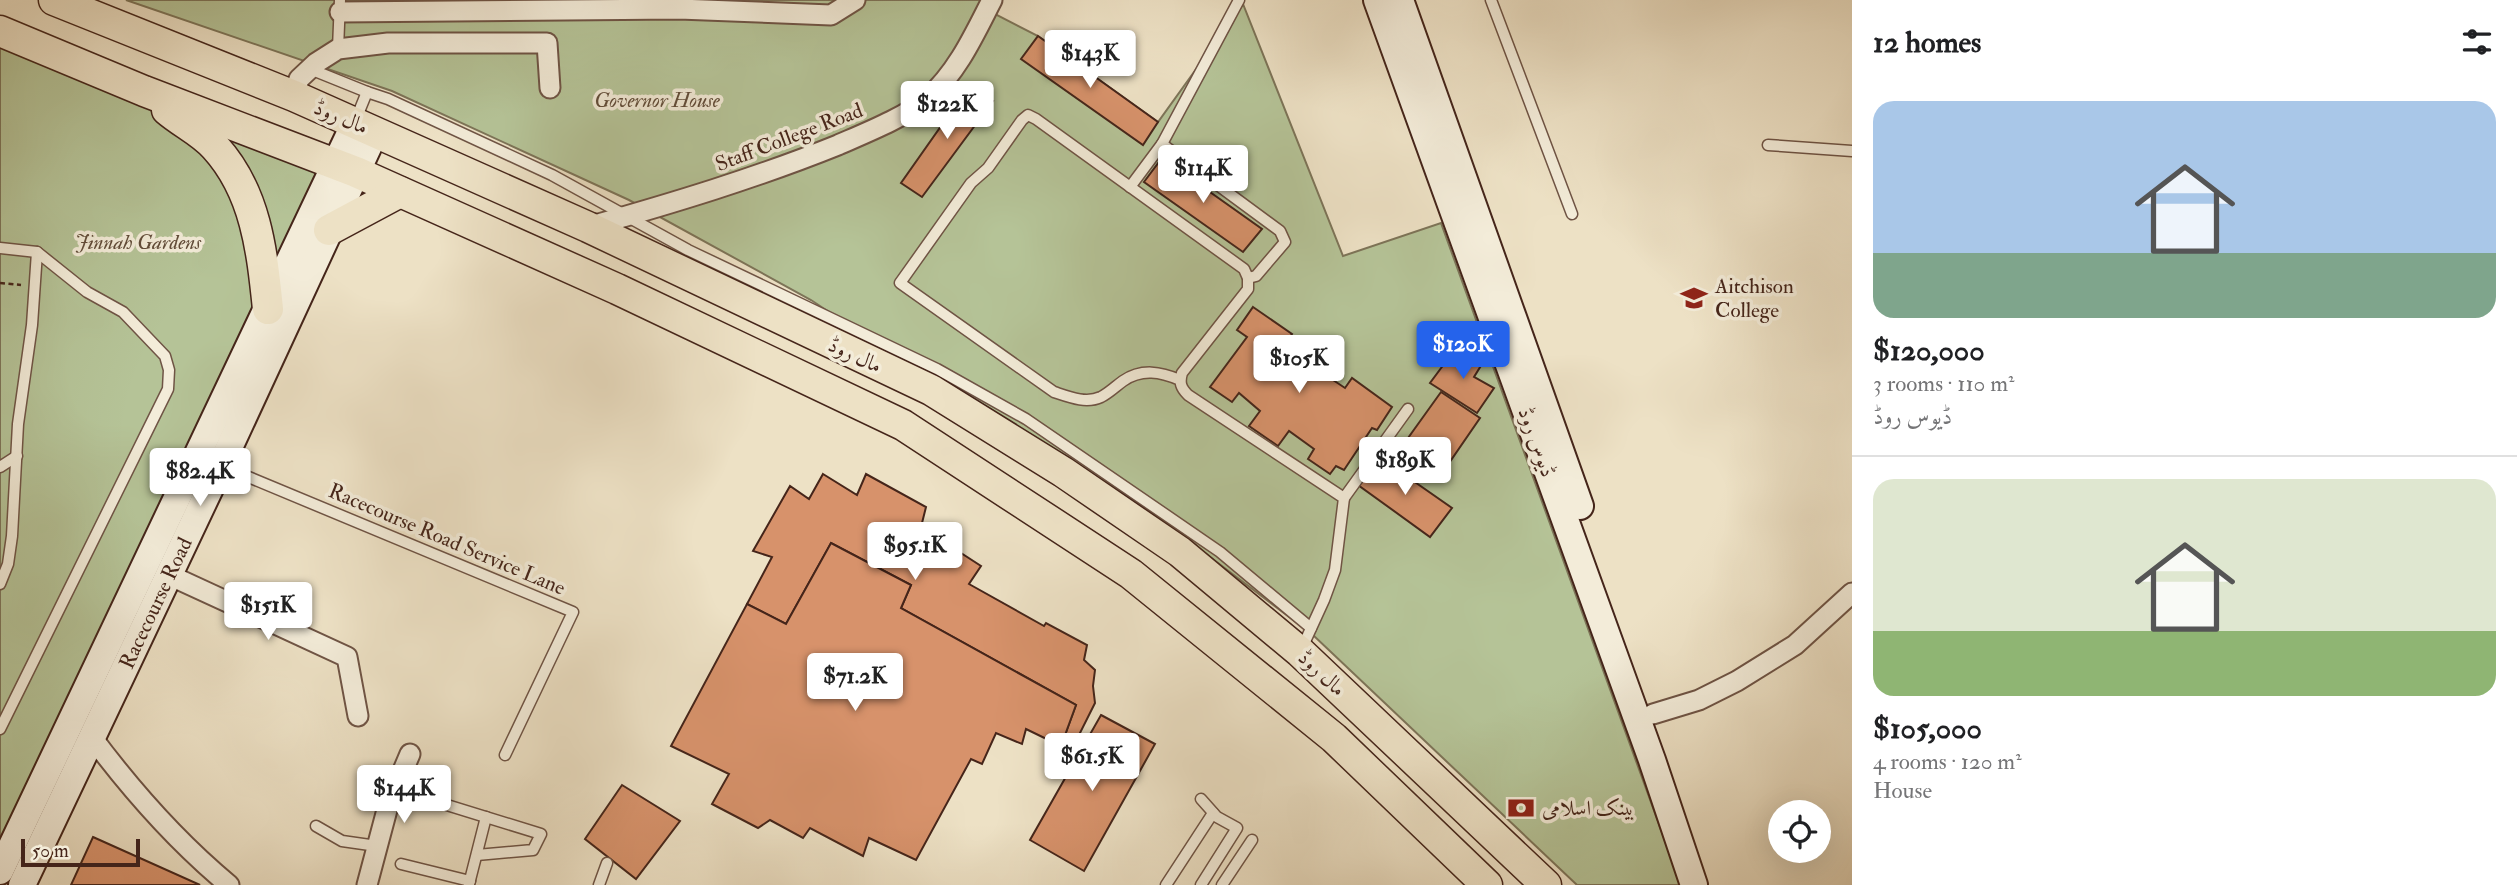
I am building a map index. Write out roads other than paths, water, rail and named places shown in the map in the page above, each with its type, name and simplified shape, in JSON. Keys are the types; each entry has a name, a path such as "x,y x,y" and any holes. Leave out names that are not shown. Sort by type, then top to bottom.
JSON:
{"main road":[{"name":"مال روڈ","path":"54,0 294,96 588,226 931,390 1063,472 1305,640 1546,885"},
{"name":"ڈیوس روڈ","path":"1377,0 1652,760 1693,885"},
{"name":"ڈیوس روڈ","path":"1400,0 1712,885"},
{"name":"مال روڈ","path":"0,31 400,192 630,295 903,425 1142,582 1334,738 1487,885"},
{"path":"144,91 214,145 234,173 255,218 264,264 268,309"},
{"name":"Racecourse Road","path":"22,885 170,575 210,460 268,309 346,169 365,127"},
{"name":"Racecourse Road","path":"0,871 329,230 346,169"},
{"path":"329,230 400,192"}],"street":[{"path":"340,6 679,5 831,15 855,0"},
{"name":"Staff College Road","path":"588,226 776,170 874,130 927,99 964,56 992,0"},
{"path":"294,96 299,79 338,49 388,43 547,43 550,88"},
{"path":"170,575 347,657 358,716"},
{"path":"1653,714 1699,700 1737,681 1795,645 1852,593"},
{"path":"91,736 131,789 192,855 229,885"},
{"path":"367,885 377,846 410,754"}],"lane":[{"path":"1130,187 1162,144 1239,0"},
{"path":"1491,0 1572,214"},
{"path":"338,49 340,6"},
{"path":"310,69 552,175 629,215 688,250 937,369 1026,419 1220,552 1305,640 1335,569 1344,498 1408,409"},
{"path":"365,127 367,92"},
{"path":"1180,380 1164,373 1148,372 1126,378 1100,398 1082,401 1054,392 900,283 971,183 988,168 1028,116 1036,119 1244,269 1248,278 1248,289 1182,373 1182,389 1344,498"},
{"path":"1162,144 1280,231 1284,237 1285,242 1256,276 1248,278"},
{"path":"1768,145 1852,151"},
{"path":"0,248 37,252 87,292 123,312 165,356 169,370 168,389 0,729"},
{"path":"0,584 9,564 18,424 30,338 37,252"},
{"path":"0,467 17,456"},
{"name":"Racecourse Road Service Lane","path":"210,460 573,612 505,755"},
{"path":"396,789 541,834 533,850 477,855"},
{"path":"1200,885 1237,828 1213,813 1201,799"},
{"path":"1166,885 1213,813"},
{"path":"401,864 470,883 486,817"},
{"path":"316,826 342,841 377,846"},
{"path":"1222,885 1252,839"},
{"path":"599,885 607,863"}],"place":[{"name":"Aitchison College","path":"1694,298"},
{"name":"بینک اسلامی","path":"1521,808"}],"park label":[{"name":"Governor House","path":"657,100"},
{"name":"Jinnah Gardens","path":"138,242"}]}
